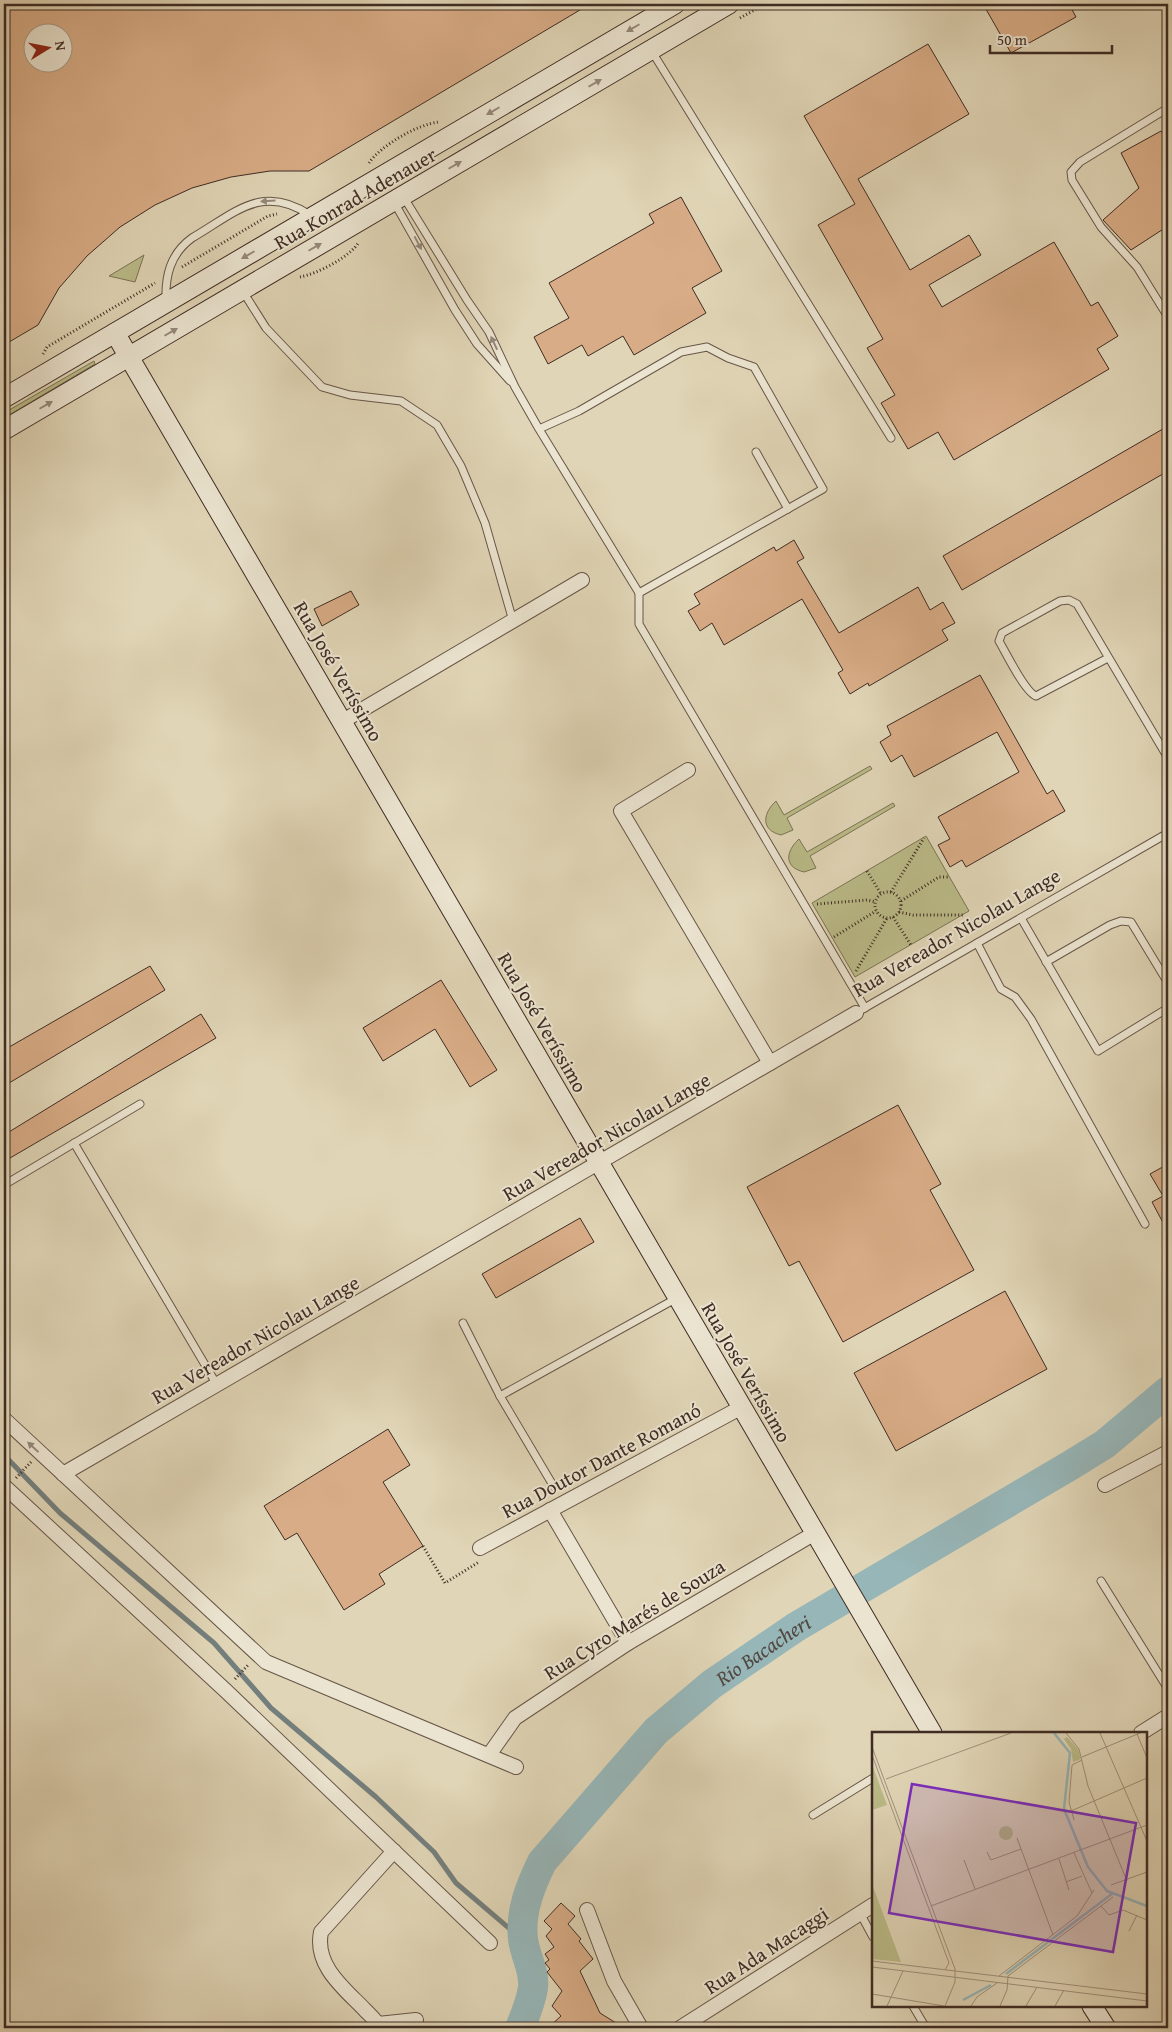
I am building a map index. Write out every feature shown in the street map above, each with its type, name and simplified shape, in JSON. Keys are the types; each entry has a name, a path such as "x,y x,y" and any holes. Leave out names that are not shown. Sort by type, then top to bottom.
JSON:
{"street":[{"name":"Rua Konrad Adenauer","path":"4,398 675,4"},
{"name":"Rua Konrad Adenauer","path":"4,430 729,4"},
{"name":"Rua José Veríssimo","path":"115,333 931,1732"},
{"path":"343,721 582,580"},
{"path":"688,770 621,811 770,1064"},
{"name":"Rua Vereador Nicolau Lange","path":"63,1474 861,1011"},
{"name":"Rua Doutor Dante Romanó","path":"479,1555 550,1510 742,1408"},
{"path":"4,1419 266,1662 516,1767"},
{"path":"1105,1485 1168,1452"},
{"path":"8,1484 490,1943"},
{"path":"550,1510 628,1643"},
{"name":"Rua Cyro Marés de Souza","path":"489,1755 514,1718 628,1643 815,1533"},
{"path":"1143,1732 1168,1716"},
{"path":"394,1851 321,1932 320,1941 325,1964 332,1975 379,2026 416,2020"},
{"name":"Rua Ada Macaggi","path":"680,2028 872,1906"},
{"path":"587,1910 614,1981 641,2028"},
{"path":"1093,2007 1106,2028"}],"lane":[{"path":"651,50 891,438"},
{"path":"1168,108 1080,162 1071,172 1072,180 1101,227 1137,268 1168,317"},
{"path":"398,198 455,310 476,344 515,387"},
{"path":"398,198 489,332 515,387 539,429 640,593 639,624 861,1011"},
{"path":"166,303 166,276 171,262 184,244 192,238 260,201 288,203 313,217"},
{"path":"242,290 266,328 322,387 350,395 401,401 437,425 460,466 485,524 513,621"},
{"path":"539,429 579,411 681,352 707,347 728,358 754,367 823,489 640,593"},
{"path":"756,452 788,509"},
{"path":"1108,658 1036,696 1032,694 1017,671 999,641 999,637 1002,633 1060,601 1069,600 1078,604 1168,758"},
{"path":"1168,663 1168,671"},
{"name":"Rua Vereador Nicolau Lange","path":"861,1011 1168,833"},
{"path":"1020,918 1098,1051 1168,1008"},
{"path":"1046,962 1110,925 1121,921 1131,922 1168,983"},
{"path":"977,943 1001,989 1015,997 1031,1019 1144,1224"},
{"path":"4,1185 140,1104"},
{"path":"74,1143 216,1385"},
{"path":"500,1396 678,1298"},
{"path":"463,1323 500,1396 554,1487"},
{"path":"1101,1581 1168,1689"},
{"path":"812,1815 872,1779"},
{"path":"860,1914 872,1935"},
{"path":"914,2007 926,2028"}],"path":[{"path":"174,272 268,216 287,211"},
{"path":"38,361 47,347 157,282"},
{"path":"891,892 924,838"},
{"path":"868,871 881,894"},
{"path":"901,901 938,877 950,877"},
{"path":"891,892 896,894 901,901 899,912 893,917 887,918 876,911 876,902 881,894 891,892"},
{"path":"813,905 867,900 876,902"},
{"path":"832,938 876,911"},
{"path":"899,912 913,915 963,915"},
{"path":"893,917 911,945"},
{"path":"854,976 887,918"},
{"path":"8,1484 40,1452"},
{"path":"423,1546 445,1583 479,1555"},
{"path":"225,1690 258,1654"}],"green space":[{"path":"144,255 135,282 109,276"},
{"path":"94,361 95,364 4,418 4,413"},
{"path":"870,766 872,769 787,818 793,830 781,835 774,833 767,825 766,816 776,801 784,815"},
{"path":"893,803 895,806 810,856 816,868 804,872 797,870 790,863 789,853 799,839 807,852"},
{"path":"926,836 969,911 855,977 812,903"}],"building":[{"path":"4,4 590,4 309,171 270,171 231,177 192,188 155,205 120,227 87,256 59,288 38,325 4,345"},
{"path":"983,4 1069,4 1076,17 1011,53"},
{"path":"928,44 969,114 858,179 910,270 969,235 981,255 929,285 942,307 1054,242 1091,306 1098,302 1118,336 1097,349 1109,369 954,460 938,432 908,449 881,403 895,395 867,348 883,339 818,225 855,204 804,116"},
{"path":"1161,131 1168,142 1168,226 1131,250 1103,220 1139,188 1121,153"},
{"path":"681,197 722,271 692,288 706,313 634,355 623,336 588,356 582,345 548,364 534,337 569,318 549,283 654,223 649,214"},
{"path":"1168,426 1168,471 962,590 943,556"},
{"path":"794,540 804,558 797,562 839,633 918,587 930,610 943,602 955,623 942,630 948,640 869,686 868,683 850,694 838,673 843,670 802,599 724,645 712,623 700,631 688,611 700,604 694,594 774,547 776,551"},
{"path":"351,591 359,605 322,626 314,609"},
{"path":"980,675 1047,794 1053,790 1065,811 966,867 962,860 950,867 938,845 950,839 938,817 1019,772 997,732 914,777 902,755 891,762 880,742 891,735 887,726"},
{"path":"150,966 165,990 4,1086 4,1050"},
{"path":"441,980 497,1070 470,1087 435,1029 383,1061 363,1028"},
{"path":"201,1014 216,1038 10,1158 4,1147 4,1135"},
{"path":"898,1105 941,1184 930,1190 974,1270 843,1342 799,1261 789,1266 747,1187"},
{"path":"1168,1164 1168,1232 1152,1202 1163,1196 1150,1174"},
{"path":"580,1218 594,1242 496,1298 482,1274"},
{"path":"1005,1291 1047,1369 896,1451 854,1373"},
{"path":"388,1429 410,1465 383,1482 423,1546 379,1574 385,1584 344,1610 297,1533 285,1540 264,1506"},
{"path":"561,1903 575,1916 568,1924 581,1939 579,1941 593,1959 580,1971 600,2013 624,2028 548,2028 561,2016 552,2006 562,1991 547,1972 550,1969 545,1963 549,1960 545,1954 554,1947 546,1936 552,1929 544,1921"}],"waterway":[{"name":"Rio Bacacheri","path":"520,2028 533,1988 531,1970 523,1939 523,1919 527,1899 542,1862 656,1731 712,1684 796,1627 1105,1444 1168,1391"},
{"path":"4,1455 60,1513 214,1643 271,1708 376,1797 434,1852 456,1883 523,1940"}]}
